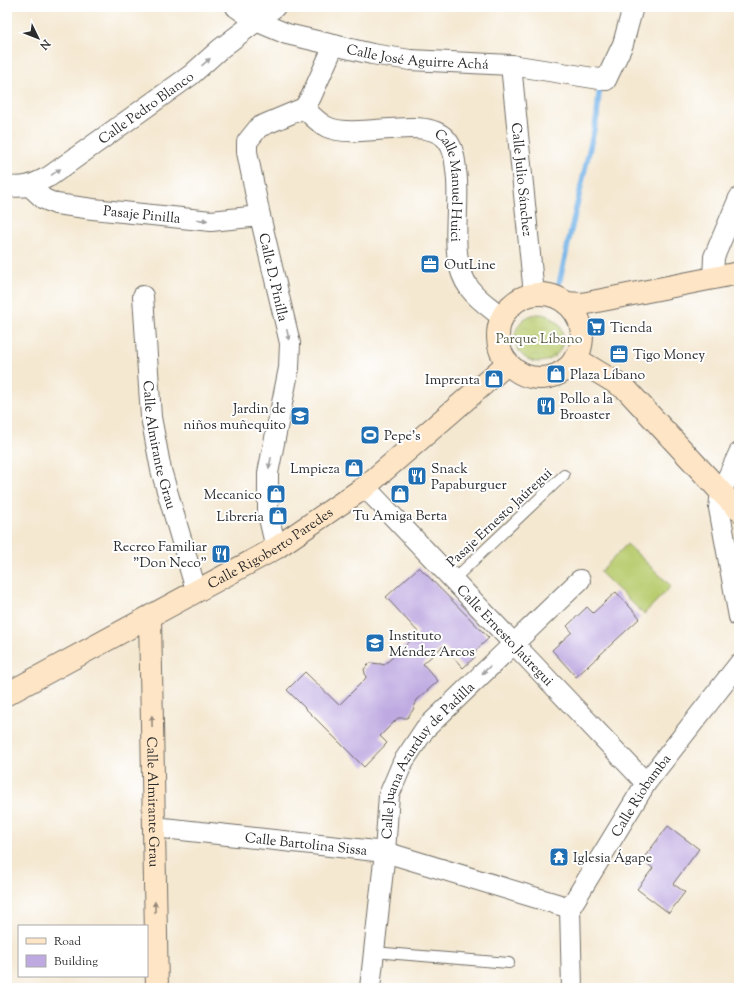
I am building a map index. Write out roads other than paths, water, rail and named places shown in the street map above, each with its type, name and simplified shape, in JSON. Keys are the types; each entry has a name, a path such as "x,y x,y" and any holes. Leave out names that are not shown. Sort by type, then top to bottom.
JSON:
{"main road":[{"path":"577,308 581,338 579,349 575,358 567,368 556,375 543,378 529,377 517,372 501,353 498,341 498,329 502,317 510,306 521,298 534,294 546,294 577,308 739,273"},
{"path":"575,358 626,389 739,510"},
{"name":"Calle Rigoberto Paredes","path":"7,694 150,617 196,590 276,548 365,487 508,363"},
{"name":"Calle Almirante Grau","path":"150,617 157,988"}],"street":[{"name":"Calle José Aguirre Achá","path":"236,7 256,21 287,34 372,54 410,60 511,65 606,80 623,44 633,7"},
{"name":"Calle Pedro Blanco","path":"7,186 19,188 31,186 50,176 184,80 256,21 276,7"},
{"path":"304,108 311,97 334,45"},
{"name":"Calle Julio Sánchez","path":"511,65 534,294"},
{"name":"Calle D. Pinilla","path":"276,548 268,514 268,473 289,368 290,343 260,216 247,152 247,142 259,127 304,108"},
{"name":"Calle Manuel Huici","path":"304,108 328,127 343,131 365,131 405,127 434,131 446,139 454,153 457,176 457,258 462,275 471,290 502,317"},
{"name":"Pasaje Pinilla","path":"31,186 32,189 44,199 56,204 93,209 211,221 260,216"},
{"path":"713,279 714,257 739,198"},
{"name":"Calle Almirante Grau","path":"143,296 151,417 161,470 196,590"},
{"path":"739,453 721,492 719,508 739,617"},
{"name":"Calle Ernesto Jaúregui","path":"365,487 646,783"},
{"name":"Calle Juana Azurduy de Padilla","path":"370,988 385,852 389,795 403,762 425,729 580,580"},
{"name":"Calle Riobamba","path":"570,908 646,783 739,664"},
{"name":"Calle Bartolina Sissa","path":"154,827 385,852 570,908"},
{"path":"570,908 572,988"}],"lane":[{"name":"Pasaje Ernesto Jaúregui","path":"454,580 564,475"},
{"path":"373,952 509,963"}],"waterway":[{"path":"556,297 597,116 599,93 604,84"}],"place":[{"name":"OutLine","path":"430,264"},
{"name":"Tienda","path":"596,327"},
{"name":"Tigo Money","path":"619,354"},
{"name":"Plaza Líbano","path":"556,374"},
{"name":"Imprenta","path":"494,379"},
{"name":"Pollo a la Broaster","path":"546,406"},
{"name":"Jardin de niños muñequito","path":"300,416"},
{"name":"Pepe's","path":"370,435"},
{"name":"Lmpieza","path":"354,468"},
{"name":"Snack Papaburguer","path":"417,476"},
{"name":"Mecanico","path":"276,494"},
{"name":"Tu Amiga Berta","path":"400,494"},
{"name":"Libreria","path":"278,516"},
{"name":"Recreo Familiar \"Don Neco\"","path":"221,554"},
{"name":"Instituto Méndez Arcos","path":"375,643"},
{"name":"Iglesia Ágape","path":"559,857"}],"park label":[{"name":"Parque Líbano","path":"539,338"}]}
